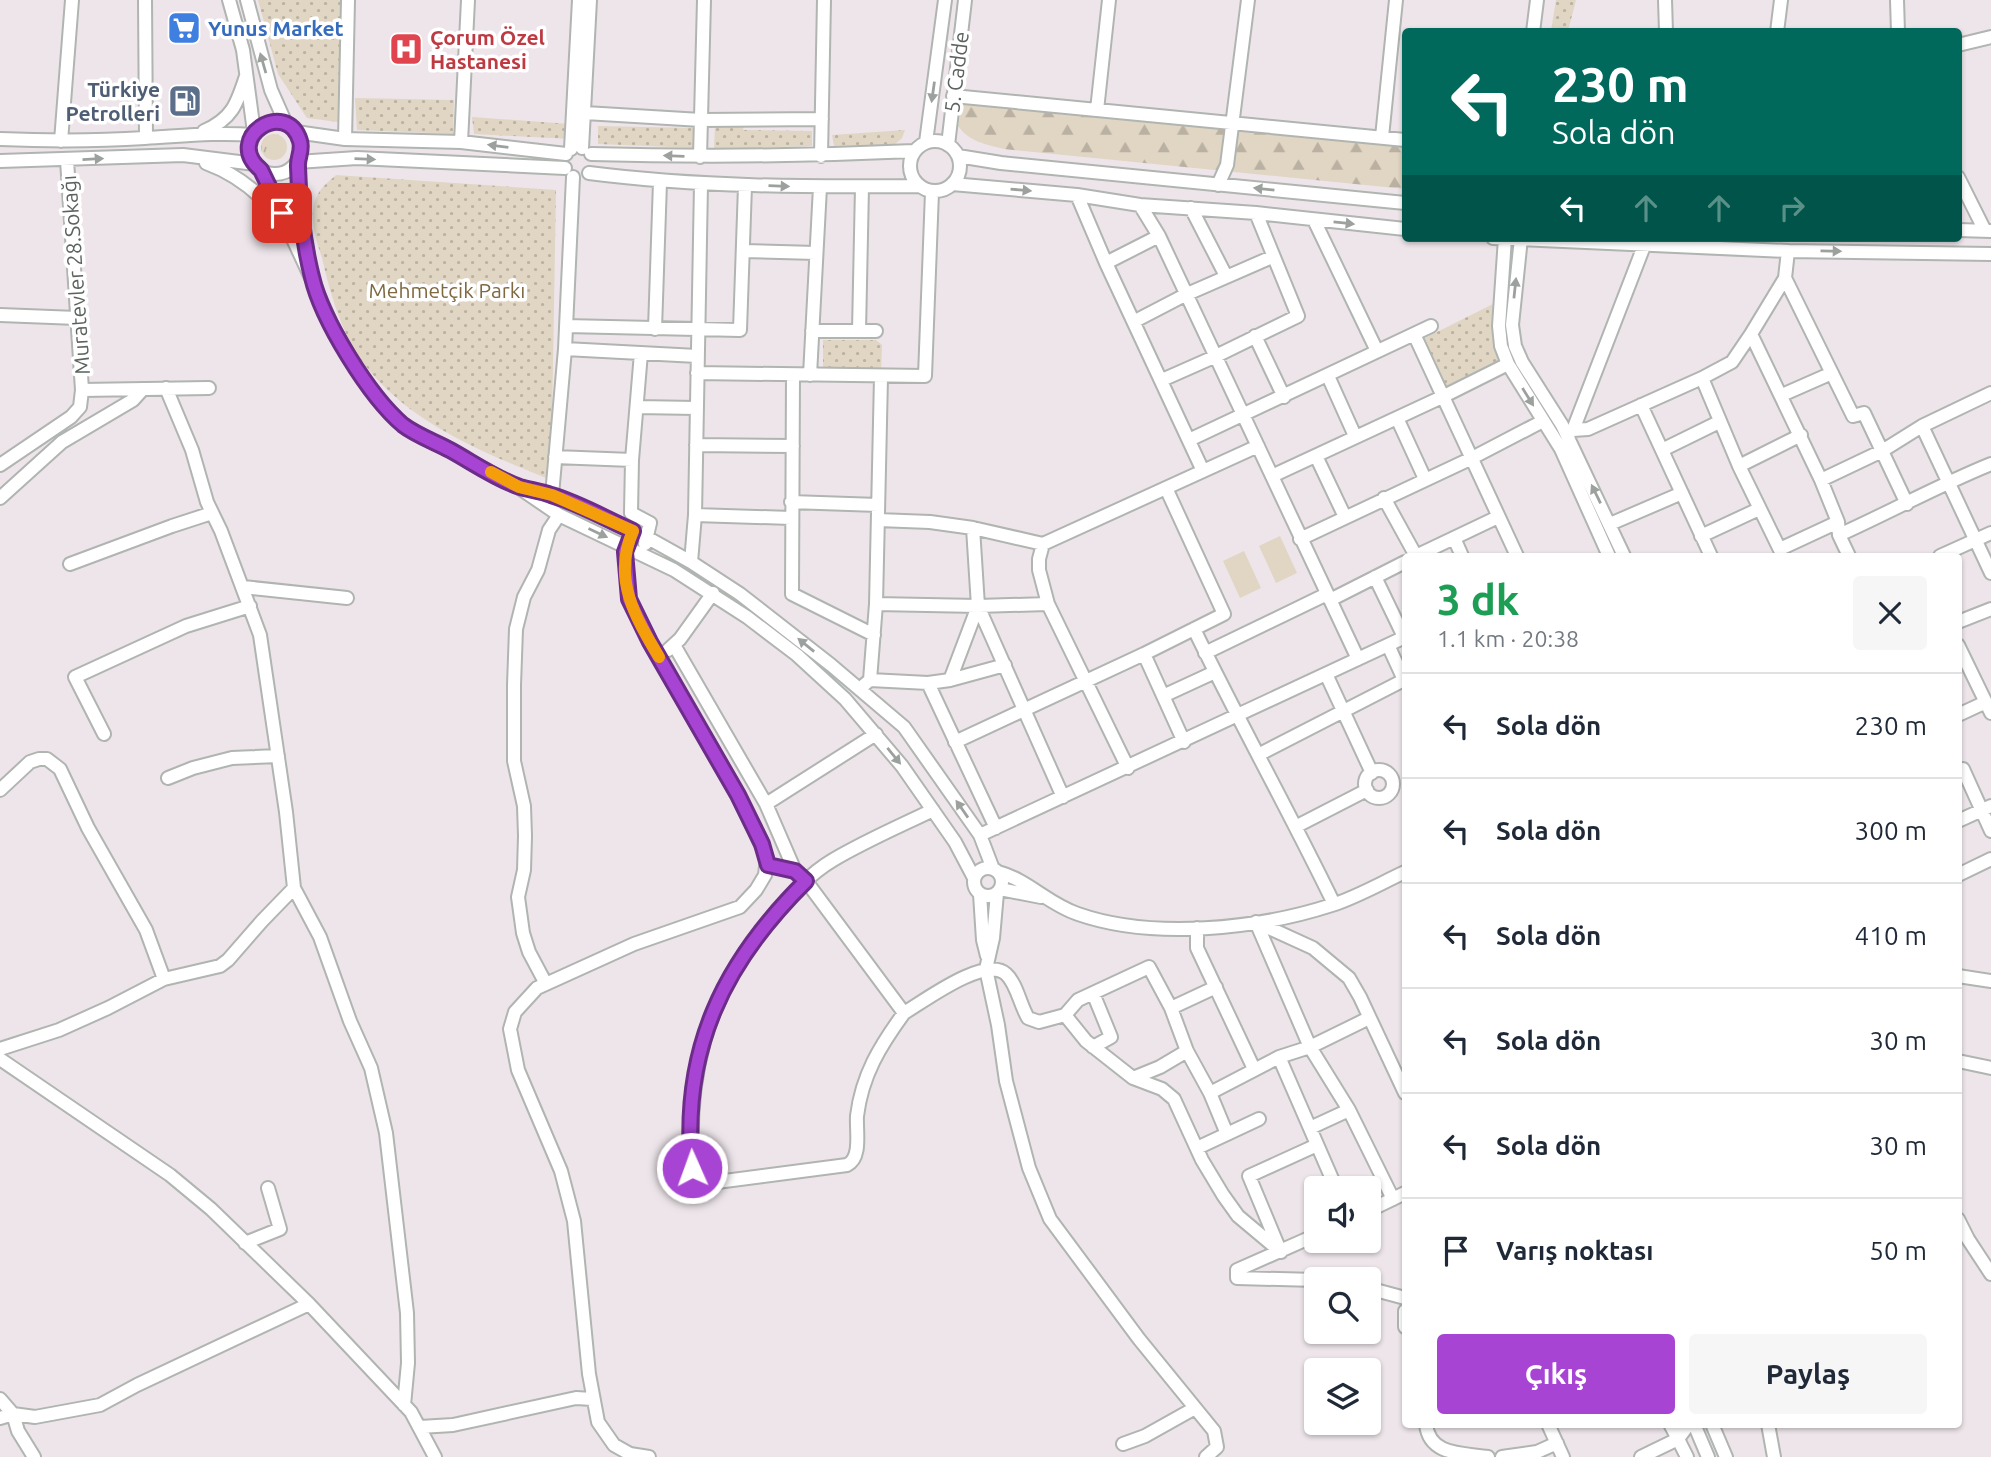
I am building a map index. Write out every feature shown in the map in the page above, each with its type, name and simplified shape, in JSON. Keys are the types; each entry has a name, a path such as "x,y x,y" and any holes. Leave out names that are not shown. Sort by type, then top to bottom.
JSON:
{"street":[{"path":"61,141 72,0"},
{"path":"145,0 146,138"},
{"path":"229,0 247,72 253,134 250,153 293,235 332,326 356,370 380,401 404,426 519,487 559,514 674,570 713,593 797,655 845,699 876,734 955,842 980,894 983,940 1006,1081 1029,1168 1050,1219 1139,1339 1214,1431 1217,1447 1206,1457"},
{"path":"247,0 271,90 286,124 296,132 302,147 297,162 299,209 312,280"},
{"path":"345,139 348,0"},
{"path":"461,142 468,0"},
{"path":"577,151 579,0"},
{"path":"552,495 566,326 569,172 564,161 577,151 584,113 590,0"},
{"path":"700,157 704,0"},
{"path":"821,156 824,0"},
{"name":"5. Cadde","path":"926,142 945,0"},
{"name":"5. Cadde","path":"948,145 965,0"},
{"path":"1097,110 1109,0"},
{"path":"1218,185 1227,166 1248,0"},
{"path":"1382,138 1396,0"},
{"path":"1533,28 1536,0"},
{"path":"1665,0 1666,28"},
{"path":"1778,28 1781,0"},
{"path":"1897,0 1898,28"},
{"path":"1962,44 1991,37"},
{"path":"197,133 218,125 227,117 235,107 247,72"},
{"path":"953,96 1402,140"},
{"path":"584,113 701,120 822,119"},
{"path":"0,139 61,141 197,133 253,134 265,124 286,124"},
{"path":"296,132 345,139 461,142 700,157 821,156 914,151"},
{"path":"0,161 183,155 258,167 267,173 281,174 297,162 357,158 569,172 581,177 589,173 660,182 745,186 918,186 932,192 946,189 953,184 960,171 958,156 948,145 926,142 914,151 910,173 918,186"},
{"path":"577,151 593,164 589,173"},
{"path":"183,155 220,169 245,183 261,196 293,235"},
{"path":"958,156 1001,163 1402,203"},
{"name":"Muratevler 28.Sokağı","path":"67,160 82,390"},
{"path":"655,329 660,182"},
{"path":"691,562 695,516 701,184"},
{"path":"953,184 1077,195 1140,205 1256,213 1402,229"},
{"path":"1962,184 1988,231"},
{"path":"566,326 740,330 745,186"},
{"path":"810,375 820,187"},
{"path":"859,331 862,187"},
{"path":"697,373 925,376 932,192"},
{"path":"1077,195 1203,471"},
{"path":"1140,205 1159,236 1358,660"},
{"path":"1191,208 1226,276"},
{"path":"1162,380 1214,358 1298,316 1256,213"},
{"path":"1314,220 1377,351"},
{"path":"1962,230 1988,231"},
{"path":"1106,263 1159,236"},
{"path":"1501,242 1501,346 1508,363 1560,449 1604,553"},
{"path":"1521,242 1512,325 1513,339 1522,362 1570,433 1623,553"},
{"path":"1574,242 1991,254"},
{"path":"1570,433 1644,246"},
{"path":"1570,433 1588,429 1702,379 1732,362 1785,278 1788,250"},
{"path":"743,251 816,253"},
{"path":"1135,321 1185,295 1272,257"},
{"path":"1785,278 1853,416 1864,413 1907,505"},
{"path":"0,315 77,318"},
{"path":"1189,440 1431,326"},
{"path":"812,331 876,331"},
{"path":"1414,334 1516,553"},
{"path":"1751,334 1821,480 1848,553"},
{"path":"1255,336 1284,397"},
{"path":"565,349 697,356"},
{"path":"640,553 648,538 650,523 631,513 632,460 641,354"},
{"path":"1272,476 1442,397 1508,363"},
{"path":"1782,395 1832,373"},
{"path":"793,376 792,594 874,635"},
{"path":"1328,376 1355,436"},
{"path":"859,690 870,680 874,635 881,377"},
{"path":"1702,379 1739,466 1782,553 1907,505 1948,481 1991,464"},
{"path":"166,388 192,450 212,513 260,635 294,888 320,937 350,1021 371,1068 386,1133 407,1313 408,1363 404,1405"},
{"path":"0,465 71,417 80,407 82,390 209,388"},
{"path":"0,498 62,442 133,400 143,389"},
{"path":"1821,480 1991,393"},
{"path":"1641,405 1710,553"},
{"path":"637,407 696,408"},
{"path":"1397,418 1425,479"},
{"path":"1300,539 1543,421"},
{"path":"1662,450 1719,422"},
{"path":"1922,426 1991,573"},
{"path":"1739,466 1801,435"},
{"path":"696,445 793,446"},
{"path":"878,520 930,522 973,528 1043,544 1258,446"},
{"path":"1316,456 1345,517"},
{"path":"555,457 632,460"},
{"path":"519,487 552,495 648,538 715,576 783,626 904,727 980,835 1002,880 987,963 904,1013 883,1041 867,1071 859,1105 856,1155 852,1163 694,1185 691,1151 692,1108 698,1066 709,1022 723,988 742,956 765,925 806,881 831,860 933,810"},
{"path":"955,742 1224,614 1166,488"},
{"path":"1610,524 1682,493"},
{"path":"1384,498 1414,553"},
{"path":"791,502 878,505"},
{"path":"1701,536 1759,509"},
{"path":"70,564 212,513"},
{"path":"546,984 529,952 523,933 518,897 524,870 525,836 524,806 514,761 514,685 516,629 524,597 538,570 549,530 559,514"},
{"path":"695,516 791,518"},
{"path":"1422,553 1498,517"},
{"path":"973,528 978,606 1063,797"},
{"path":"633,531 626,546 625,573 629,599 738,795 762,844 768,865 756,890 740,907 634,944 537,988 515,1012 510,1029 518,1070 561,1171 574,1222 592,1399 598,1422 614,1445 631,1454 649,1457"},
{"path":"1946,553 1991,533"},
{"path":"1454,538 1461,553"},
{"path":"1043,544 1039,570 1048,604 1128,768"},
{"path":"1206,653 1402,564"},
{"path":"1375,577 1402,633"},
{"path":"243,587 348,598"},
{"path":"659,656 674,645 713,593"},
{"path":"876,604 1048,604"},
{"path":"104,734 75,677 186,626 250,606"},
{"path":"950,680 978,606"},
{"path":"1962,620 1991,609"},
{"path":"1194,629 1236,716 1297,826 1334,904"},
{"path":"980,835 1402,638"},
{"path":"674,645 766,804 795,871 806,881 904,1013"},
{"path":"1388,645 1402,675"},
{"path":"1962,653 1988,707 1962,714"},
{"path":"1144,654 1184,742"},
{"path":"870,680 928,683 1005,665"},
{"path":"1163,696 1215,672"},
{"path":"1326,674 1372,773"},
{"path":"1258,755 1402,682"},
{"path":"928,683 996,828"},
{"path":"766,804 876,734"},
{"path":"168,778 232,758 278,756"},
{"path":"0,790 30,762 47,760 60,769 88,828 146,930 164,979"},
{"path":"1962,769 1986,808 1991,831"},
{"path":"1379,770 1387,772 1392,779 1392,789 1388,795 1380,798 1372,796 1367,790 1366,780 1372,773 1379,770"},
{"path":"1297,826 1367,790"},
{"path":"1962,819 1986,808"},
{"path":"1962,873 1991,859"},
{"path":"768,865 795,871"},
{"path":"974,878 979,870 996,870 1032,887 1041,897"},
{"path":"980,894 989,896 999,891 1041,897 1079,915 1115,924 1213,929 1288,917 1334,904 1402,873"},
{"path":"0,1057 108,1008 164,979 220,966 294,888"},
{"path":"1256,922 1313,948 1349,978 1401,1075"},
{"path":"1256,922 1310,1047 1349,1110 1393,1199"},
{"path":"1197,928 1196,947 1254,1069"},
{"path":"987,963 1008,975 1022,1008 1034,1022 1065,1015 1078,1000 1149,967 1171,1008 1187,1051 1210,1093 1227,1134"},
{"path":"1962,977 1991,981"},
{"path":"1171,1008 1216,987"},
{"path":"1093,993 1111,1037 1093,1047"},
{"path":"1065,1015 1093,1047 1133,1077 1162,1088 1174,1099 1223,1195 1238,1216 1281,1252"},
{"path":"1210,1093 1279,1057 1310,1047 1369,1018"},
{"path":"1133,1077 1160,1067 1187,1051"},
{"path":"0,1057 170,1175 211,1209 309,1304 404,1405 420,1427 435,1457"},
{"path":"1279,1057 1331,1176"},
{"path":"1962,1062 1991,1069"},
{"path":"1310,1128 1349,1110"},
{"path":"1197,1148 1259,1119"},
{"path":"1281,1252 1249,1176 1317,1145"},
{"path":"245,1243 280,1229 268,1188"},
{"path":"1381,1204 1402,1194"},
{"path":"1962,1227 1991,1274"},
{"path":"1304,1241 1237,1270 1237,1278 1304,1280"},
{"path":"1381,1292 1402,1297"},
{"path":"6,1416 35,1417 100,1405 309,1304"},
{"path":"420,1427 453,1425 576,1398 592,1399"},
{"path":"0,1399 6,1416 34,1457"},
{"path":"1122,1444 1145,1436 1195,1408"},
{"path":"1427,1428 1428,1437 1434,1446 1445,1451 1488,1457"},
{"path":"1550,1428 1563,1457"},
{"path":"1672,1428 1687,1457"},
{"path":"1641,1457 1678,1439 1688,1428"},
{"path":"1693,1428 1708,1457"},
{"path":"1714,1428 1726,1457"},
{"path":"1769,1428 1774,1457"},
{"path":"1502,1457 1538,1455 1557,1443"}],"green space":[{"path":"258,0 344,0 338,122 307,118 278,74"},
{"path":"1556,0 1576,0 1569,28 1551,28"},
{"path":"355,98 454,100 453,134 357,130"},
{"path":"962,103 1402,145 1402,189 1004,149 978,142 958,126"},
{"path":"472,117 570,124 570,139 474,134"},
{"path":"715,125 744,125 743,130 812,131 812,146 714,149"},
{"path":"598,126 695,128 695,148 598,144"},
{"path":"905,130 902,138 894,145 834,146 832,135"},
{"path":"274,134 283,138 287,147 283,156 274,160 265,156 261,147 265,138"},
{"name":"Mehmetçik Parkı","path":"336,175 556,190 551,480 471,445 421,417 398,400 359,357 337,311 314,228 313,210 318,194"},
{"path":"1495,303 1493,333 1500,366 1446,390 1423,339"},
{"path":"823,340 876,340 882,345 881,375 823,373"},
{"path":"1280,536 1297,573 1276,583 1259,546"},
{"path":"1244,551 1261,588 1240,598 1223,561"}],"slow traffic":[{"path":"491,472 519,487 552,495 633,531 625,552 629,599 659,657"}],"place":[{"name":"Yunus Market","path":"184,28"},
{"name":"Çorum Özel Hastanesi","path":"406,49"},
{"name":"Türkiye Petrolleri","path":"185,101"}],"route":[{"path":"282,213 261,170 252,159 249,147 254,132 272,122 286,124 300,139 302,147 297,162 299,209 312,280 332,326 356,370 404,426 519,487 552,495 633,531 626,546 625,573 629,599 650,642 738,795 762,844 768,865 795,871 806,881 753,940 731,972 709,1022 698,1066 692,1108 692,1168"}]}
